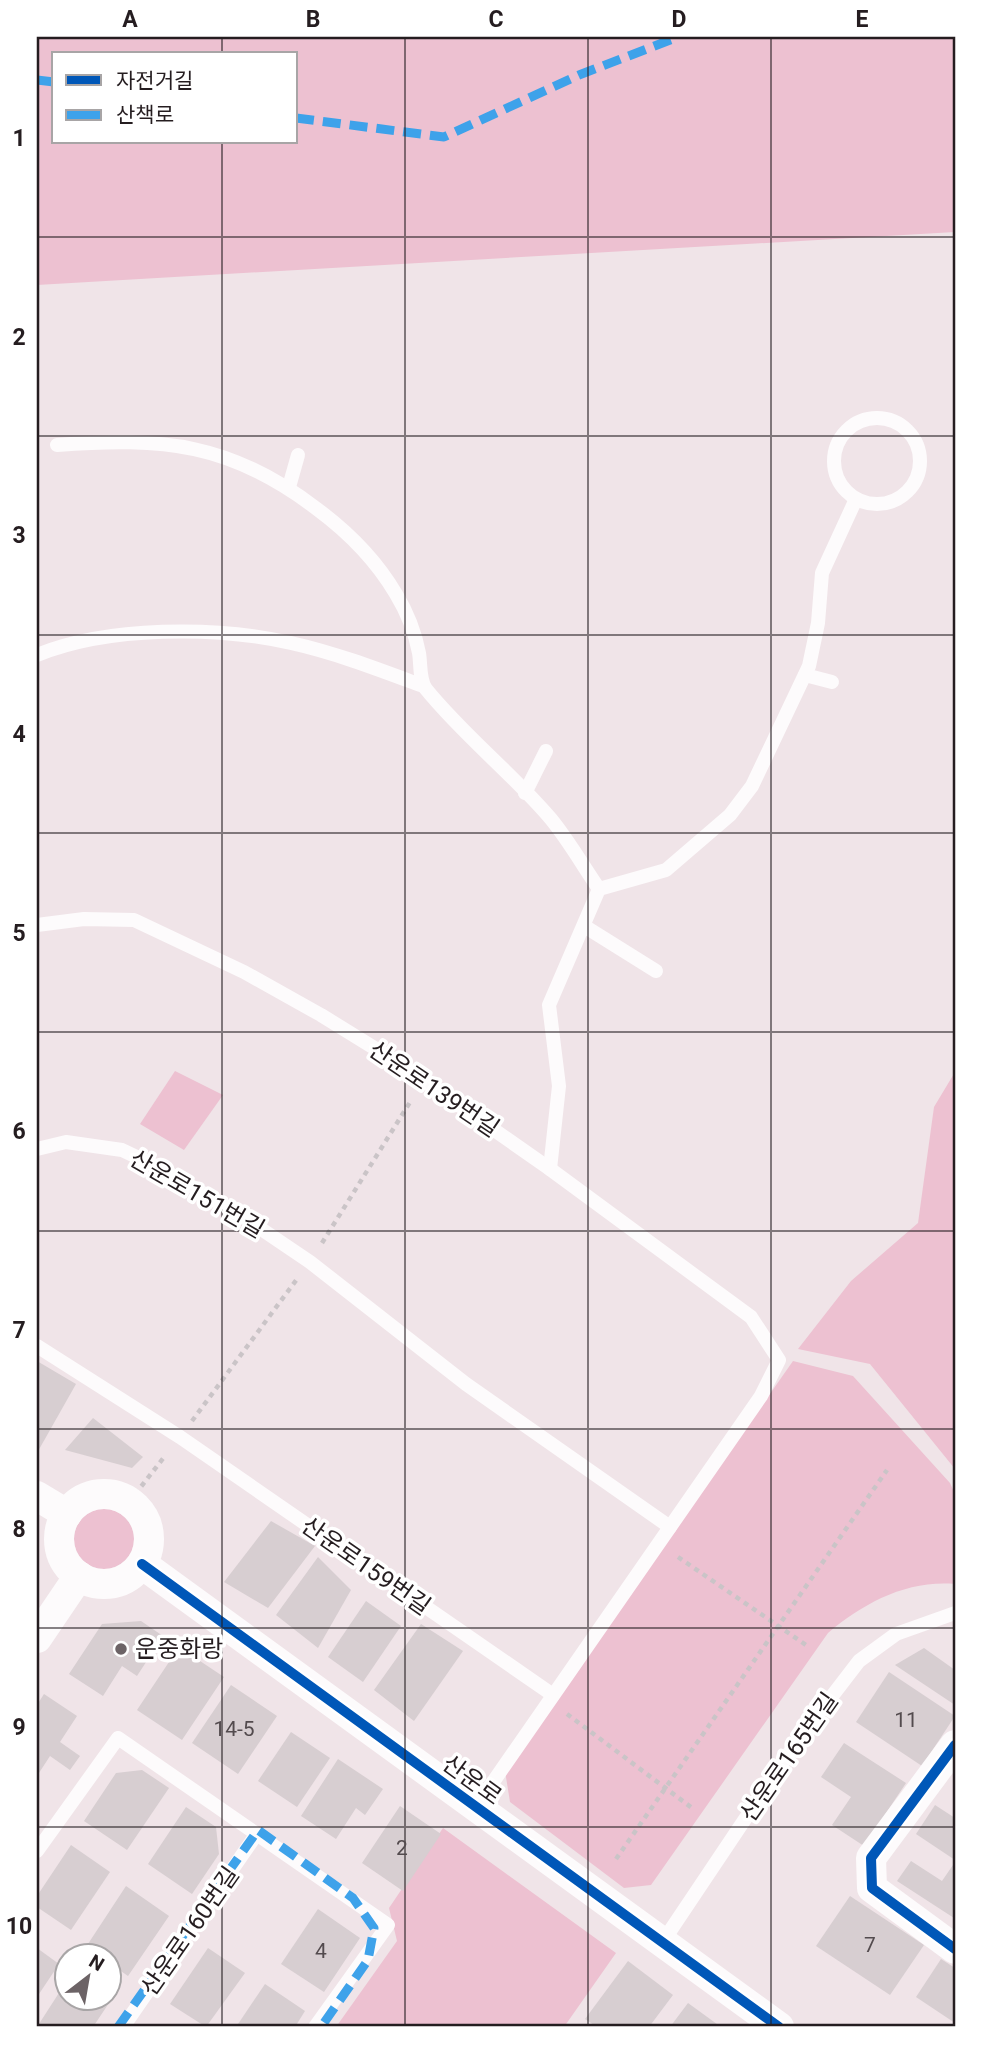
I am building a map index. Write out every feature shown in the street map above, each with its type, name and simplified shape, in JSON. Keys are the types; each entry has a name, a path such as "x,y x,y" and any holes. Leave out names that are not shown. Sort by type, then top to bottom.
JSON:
{"street":[{"path":"37,1496 67,1514"},
{"path":"89,1496 117,1496 130,1502 147,1523 149,1537 142,1564 120,1581 92,1582 79,1576 62,1554 61,1526 67,1514 76,1503 89,1496"},
{"name":"산운로","path":"142,1564 661,1945 779,2027"},
{"path":"37,1638 79,1576"},
{"path":"955,1745 871,1858 872,1888 955,1949"}],"lane":[{"path":"865,419 893,421 914,440 919,467 915,480 896,499 883,503 856,499 837,477 835,449 852,426 865,419"},
{"path":"57,445 125,441 195,449 261,470 289,487 351,536 396,594 412,625 423,686"},
{"path":"289,487 298,455"},
{"path":"599,889 666,870 730,815 769,757 805,675 818,623 822,573 856,499"},
{"path":"37,655 113,634 156,632 259,638 322,650 423,686 551,820 599,889"},
{"path":"805,675 832,682"},
{"path":"525,793 546,751"},
{"path":"550,1168 559,1086 549,1005 599,889"},
{"name":"산운로139번길","path":"37,925 85,919 134,920 244,972 321,1015 424,1081 550,1168 751,1317 779,1360 761,1396 670,1527"},
{"path":"584,926 656,971"},
{"name":"산운로151번길","path":"37,1149 66,1142 122,1150 160,1168 242,1216 310,1262"},
{"path":"310,1262 466,1384 670,1527 475,1808"},
{"path":"37,1346 180,1437"},
{"name":"산운로159번길","path":"180,1437 553,1695"},
{"name":"산운로165번길","path":"661,1945 796,1743 859,1661 896,1634 955,1613"},
{"path":"37,1851 118,1738 388,1925 315,2027"},
{"name":"산운로160번길","path":"124,2027 256,1835"}],"path":[{"path":"130,1502 310,1262 424,1081"},
{"path":"616,1859 887,1470"},
{"path":"671,1552 806,1645"},
{"path":"561,1710 692,1808"}],"shaded area":[{"path":"37,37 955,37 955,232 37,285"},
{"path":"175,1071 223,1095 184,1150 140,1124"},
{"path":"955,1072 955,1469 870,1364 798,1349 851,1281 918,1223 934,1107"},
{"path":"793,1361 853,1376 950,1483 955,1494 955,1584 920,1586 887,1596 856,1612 828,1633 651,1885 624,1888 510,1802 505,1771"},
{"path":"104,1509 121,1514 129,1522 134,1539 129,1556 121,1564 104,1569 87,1564 79,1556 74,1539 79,1522 87,1514"},
{"path":"443,1828 616,1953 564,2027 336,2027 397,1941 389,1908"}],"building":[{"path":"37,1361 76,1384 37,1453"},
{"path":"93,1418 143,1457 132,1468 65,1450"},
{"path":"271,1521 315,1546 268,1608 224,1582"},
{"path":"318,1557 351,1590 318,1648 276,1615"},
{"path":"366,1601 401,1626 363,1682 328,1657"},
{"path":"141,1621 163,1636 137,1676 122,1666 103,1696 69,1674 102,1624"},
{"path":"421,1624 463,1651 414,1721 374,1690"},
{"path":"179,1647 224,1677 182,1740 137,1710"},
{"path":"924,1648 955,1670 955,1705 895,1665"},
{"path":"889,1672 955,1716 922,1766 856,1722"},
{"path":"231,1685 277,1716 238,1774 192,1743"},
{"path":"44,1694 77,1716 60,1742 80,1756 70,1770 50,1756 37,1776 37,1705"},
{"path":"291,1732 330,1758 297,1807 258,1781"},
{"path":"844,1743 906,1783 864,1846 832,1825 851,1797 821,1777"},
{"path":"338,1759 383,1789 365,1815 356,1808 336,1839 301,1816"},
{"path":"142,1770 169,1788 127,1850 84,1821 116,1773"},
{"path":"935,1805 955,1818 955,1860 916,1834"},
{"path":"400,1806 441,1834 403,1891 362,1863"},
{"path":"186,1807 216,1827 219,1854 192,1894 148,1864"},
{"path":"71,1845 110,1872 71,1930 37,1907 37,1896"},
{"path":"911,1861 942,1881 955,1862 954,1918 897,1881"},
{"path":"126,1886 169,1916 128,1976 122,1972 122,1941 90,1941"},
{"path":"850,1896 924,1945 890,1995 816,1946"},
{"path":"318,1909 360,1938 324,1992 281,1964"},
{"path":"37,1948 52,1959 52,1974 37,1997"},
{"path":"208,1948 245,1973 206,2027 170,2004"},
{"path":"941,1959 955,1968 955,2023 916,1997"},
{"path":"628,1961 673,1995 649,2027 597,2027 585,2019"},
{"path":"265,1984 305,2011 295,2027 236,2027"},
{"path":"688,2003 721,2027 670,2027"},
{"path":"52,2004 52,2011 104,2011 93,2027 37,2027"}],"marked path":[{"path":"298,118 444,137 579,75 678,37"},
{"path":"37,80 52,82"},
{"path":"118,2027 258,1830 353,1898 374,1928 368,1960 321,2027"}],"cycle path":[{"path":"142,1564 779,2027"},
{"path":"955,1745 871,1858 872,1888 955,1949"}],"place":[{"name":"운중화랑","path":"121,1649"}]}
